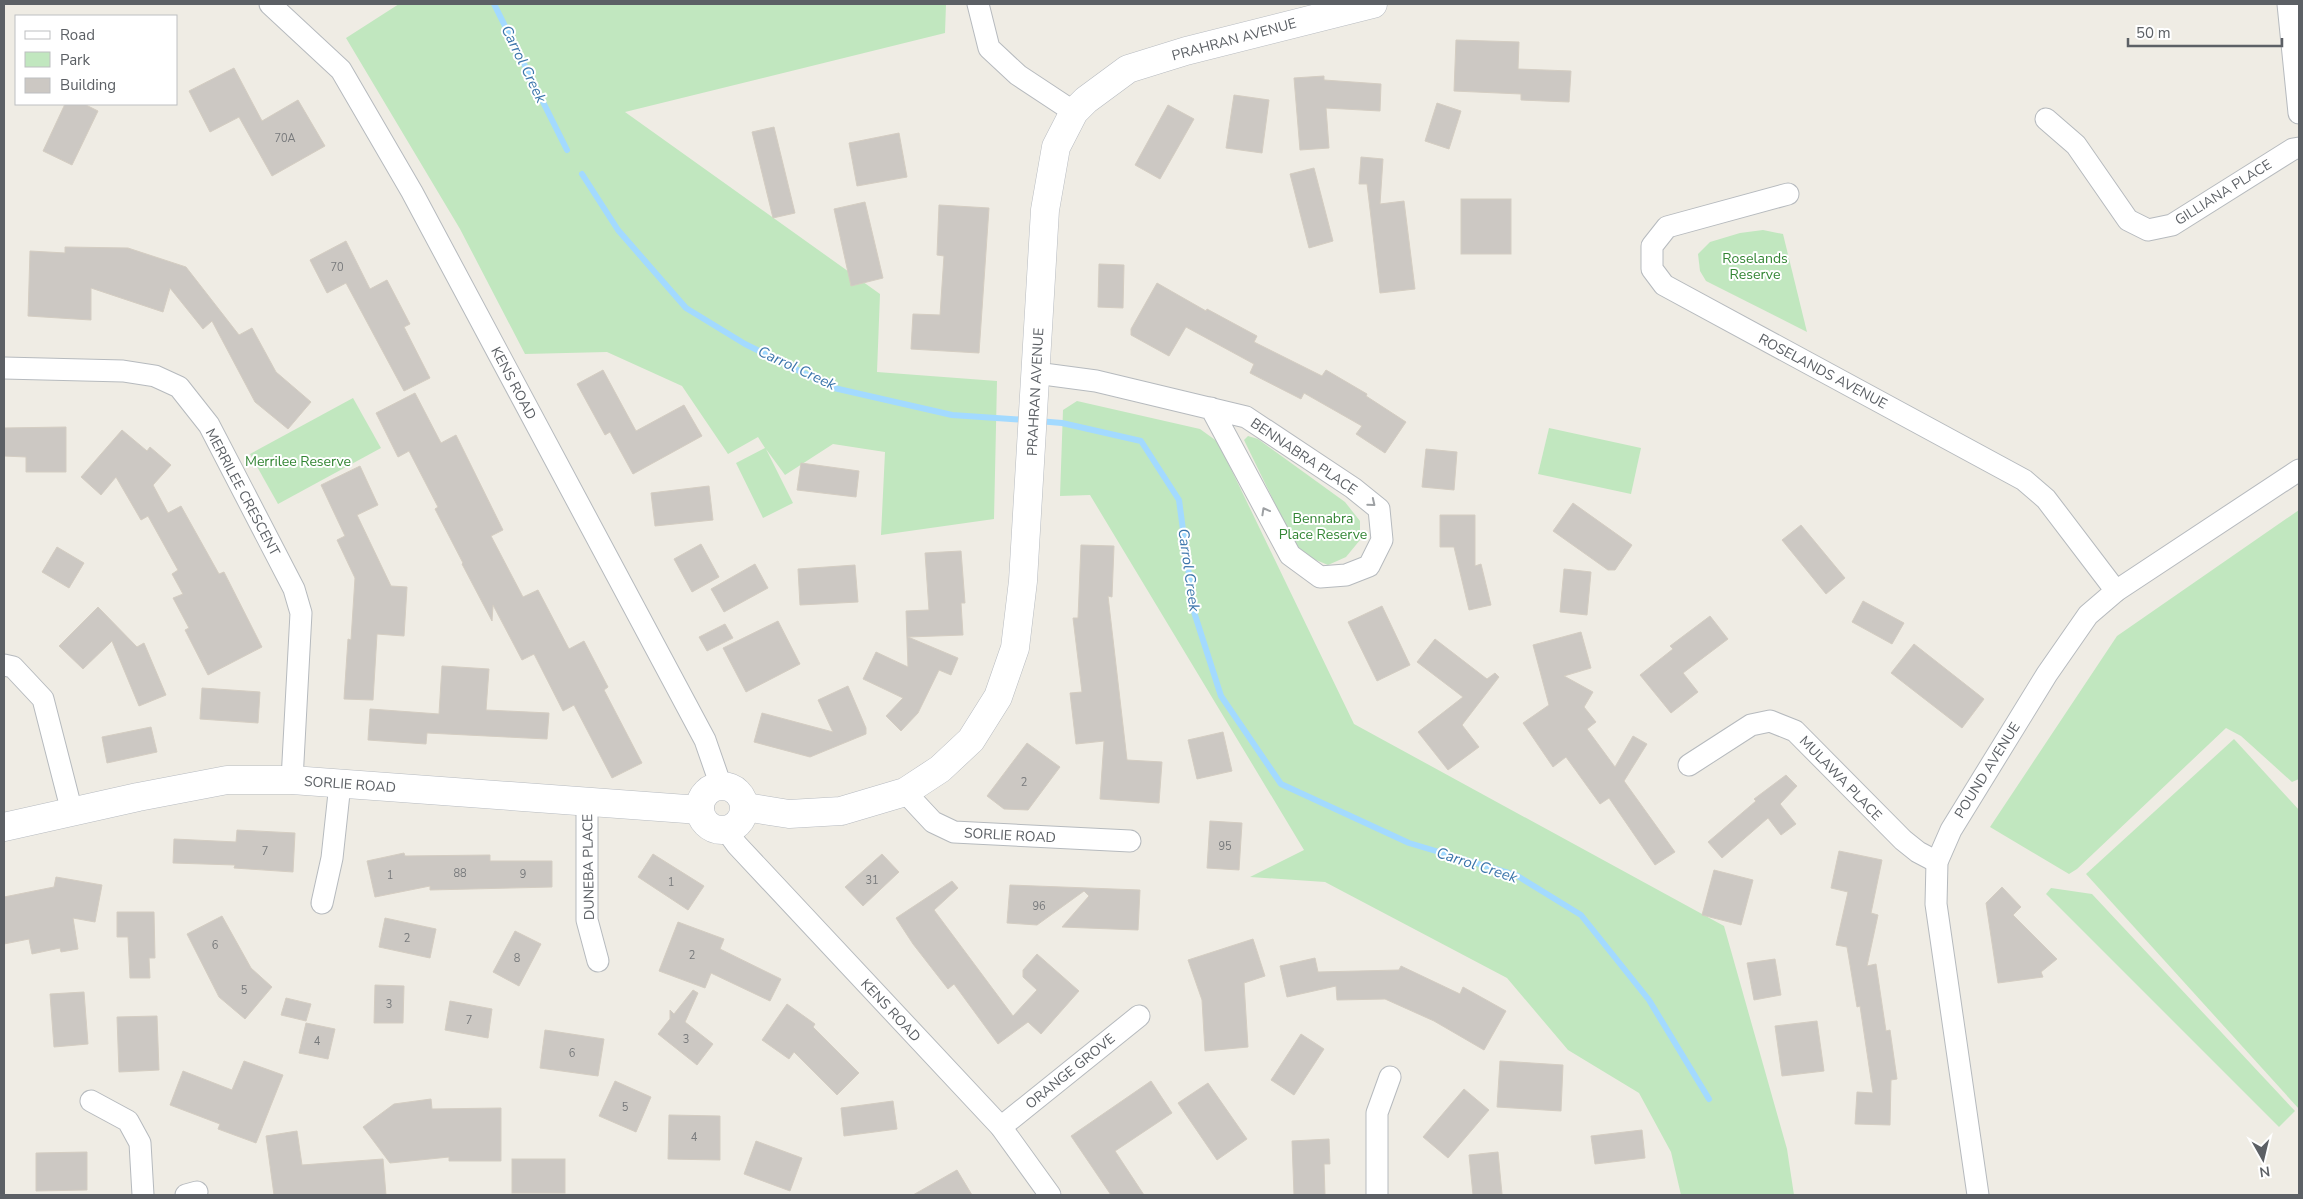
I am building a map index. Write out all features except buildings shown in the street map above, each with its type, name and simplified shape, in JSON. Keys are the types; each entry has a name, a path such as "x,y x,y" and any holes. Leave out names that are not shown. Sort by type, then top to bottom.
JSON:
{"street":[{"name":"KENS ROAD","path":"270,4 341,70 383,142 705,740 721,786"},
{"path":"978,4 989,48 1018,75 1074,112"},
{"name":"PRAHRAN AVENUE","path":"745,807 789,814 841,811 905,792 940,769 971,740 998,697 1015,648 1023,581 1046,204 1056,147 1074,112 1086,100 1128,69 1186,51 1373,4"},
{"path":"2288,4 2299,113"},
{"name":"GILLIANA PLACE","path":"2046,119 2076,144 2128,220 2148,230 2172,225 2293,149 2299,148"},
{"name":"ROSELANDS AVENUE","path":"1788,194 1667,227 1652,246 1652,269 1664,286 2024,480 2046,499 2116,591"},
{"name":"MERRILEE CRESCENT","path":"4,368 123,371 155,376 180,387 209,425 294,589 301,613 292,780"},
{"name":"BENNABRA PLACE","path":"1036,373 1096,381 1211,408 1246,417 1353,488 1379,509 1382,540 1369,566 1346,575 1320,577 1290,555 1234,455 1211,408"},
{"name":"POUND AVENUE","path":"1978,1195 1936,904 1937,862 1959,814 2070,640 2088,615 2116,591 2299,470"},
{"path":"4,665 13,666 43,699 72,812"},
{"name":"MULAWA PLACE","path":"1689,766 1751,725 1770,721 1796,731 1903,840 1918,852 1937,862"},
{"name":"SORLIE ROAD","path":"4,827 227,780 292,780 700,810"},
{"path":"322,903 332,858 340,784"},
{"path":"721,786 736,791 742,798 745,807 740,822 726,830 715,830 706,824 700,810 701,801 706,794 721,786"},
{"name":"SORLIE ROAD","path":"905,792 933,822 954,832 1130,841"},
{"name":"DUNEBA PLACE","path":"587,801 587,920 598,962"},
{"name":"KENS ROAD","path":"726,830 737,845 1001,1127 1050,1195"},
{"name":"ORANGE GROVE","path":"1001,1127 1139,1016"},
{"path":"1377,1195 1377,1113 1390,1077"},
{"path":"91,1101 128,1121 140,1143 143,1195"}],"green space":[{"path":"399,4 946,4 945,33 625,112 880,294 877,372 997,381 994,519 881,535 885,452 833,444 785,475 766,449 793,503 763,518 736,463 765,448 758,437 728,454 682,386 607,352 525,354 460,229 346,38"},
{"name":"Roselands Reserve","path":"1763,230 1783,234 1807,332 1706,281 1700,271 1698,254 1710,242 1740,233"},
{"name":"Merrilee Reserve","path":"353,398 381,448 278,504 250,454"},
{"path":"1077,401 1200,429 1218,442 1354,724 1724,926 1787,1149 1794,1195 1681,1195 1671,1152 1639,1093 1568,1050 1507,978 1325,882 1250,877 1304,850 1090,495 1060,496 1063,410"},
{"path":"1549,428 1641,448 1631,494 1538,474"},
{"name":"Bennabra Place Reserve","path":"1248,436 1258,439 1345,502 1360,521 1360,540 1346,557 1328,565 1299,553 1244,440"},
{"path":"2299,510 2299,779 2292,782 2241,736 2226,728 2077,869 2069,874 1990,827 2117,636"},
{"path":"2234,739 2299,810 2299,1109 2086,874"},
{"path":"2051,888 2092,894 2295,1111 2279,1127 2046,894"}],"waterway":[{"name":"Carrol Creek","path":"494,4 567,150"},
{"name":"Carrol Creek","path":"582,174 618,230 686,308 745,344 834,388 952,415 1026,420"},
{"name":"Carrol Creek","path":"1038,421 1062,423 1141,441 1179,500 1194,612 1221,696 1281,784 1409,843 1516,875 1581,915 1649,1000 1709,1099"}]}
